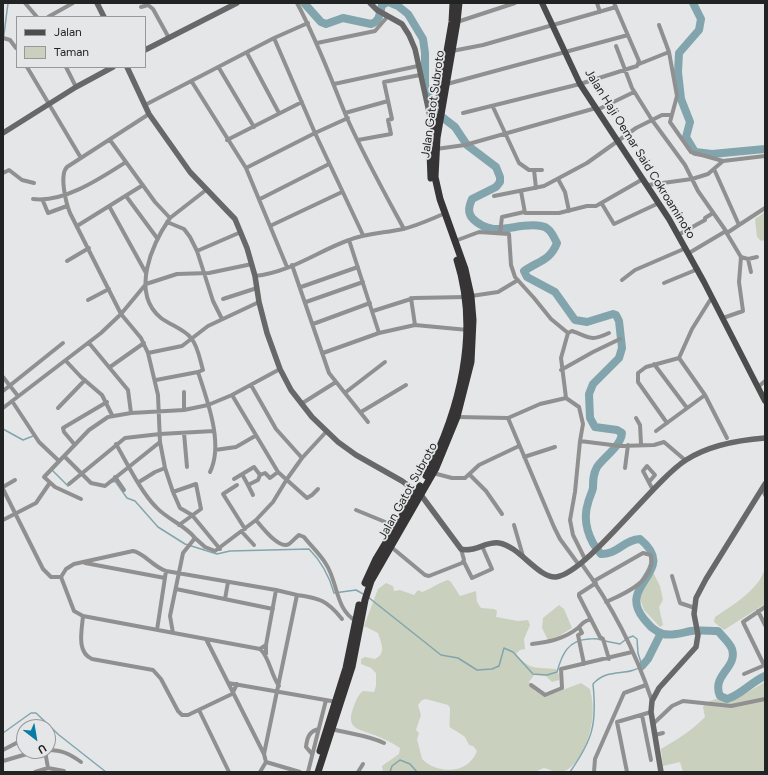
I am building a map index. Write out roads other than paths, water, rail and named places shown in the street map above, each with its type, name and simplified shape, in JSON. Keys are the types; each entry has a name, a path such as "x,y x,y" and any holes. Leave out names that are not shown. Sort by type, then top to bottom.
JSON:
{"highway":[{"name":"Jalan Gatot Subroto","path":"318,772 332,729 356,621 369,571 395,526 433,473 457,417 471,357 473,320 468,296 465,269 437,187 436,149 452,22 453,3"},
{"name":"Jalan Gatot Subroto","path":"314,772 357,645 363,596 374,573 419,493 430,469 451,416 465,361 468,330 468,296 441,215 431,178 430,152 436,115 447,84 459,3"}],"main road":[{"name":"Jalan Haji Oemar Said Cokroaminoto","path":"542,3 580,84 644,178 698,269 765,401"}],"street":[{"path":"25,3 36,16"},
{"path":"97,3 104,16"},
{"path":"146,50 237,3"},
{"path":"297,3 317,43 345,113 373,172 404,229"},
{"path":"370,3 377,10 396,19 406,29 415,49 433,131"},
{"path":"457,22 515,3"},
{"path":"597,3 600,12"},
{"path":"50,16 71,4"},
{"path":"141,7 148,5 153,9 169,38"},
{"path":"452,51 482,45 553,26 600,12 615,5 640,61 639,64"},
{"path":"317,43 375,31 386,15"},
{"path":"145,105 219,68 274,38 308,23"},
{"path":"659,25 669,52 678,96 670,122 691,152 722,162 765,156"},
{"path":"447,84 628,35"},
{"path":"4,38 10,40 16,47"},
{"path":"274,38 329,164 363,235"},
{"path":"616,46 634,92 685,166 741,257 739,282 743,311 723,318"},
{"path":"463,113 493,107 580,84 626,70 669,52"},
{"path":"247,53 279,113"},
{"path":"334,84 418,66"},
{"path":"27,68 48,106 82,158"},
{"path":"66,68 76,87"},
{"path":"3,134 76,87 111,68"},
{"path":"127,68 150,114 190,172 233,216 241,232 252,264 259,302 280,369 301,404 326,432 350,451 419,493 461,548 464,562 472,578 492,568 482,546"},
{"path":"219,68 254,127"},
{"path":"358,140 391,134 388,120 392,119 384,82 420,75"},
{"path":"192,82 227,140 246,168 270,226 301,287 330,372 336,382 346,392 368,422"},
{"path":"436,149 465,145 504,133 596,109 634,92"},
{"path":"345,113 388,101"},
{"path":"227,140 302,102"},
{"path":"493,107 519,163 525,168 542,170"},
{"path":"150,114 67,167 64,172 67,206 121,314 144,343 148,353 156,380 160,412 160,442 165,468 180,508 192,515 222,547"},
{"path":"494,196 536,188 558,178 619,142 636,128 662,115 671,115"},
{"path":"246,168 348,118"},
{"path":"110,140 155,202 170,218"},
{"path":"33,200 43,200 92,184 126,162"},
{"path":"648,185 692,179 708,174 722,162"},
{"path":"260,199 329,164"},
{"path":"714,169 739,225"},
{"path":"3,172 9,170 22,180 34,183"},
{"path":"534,170 536,188"},
{"path":"558,178 565,192 569,211"},
{"path":"500,233 502,216 524,212 554,213 602,204 644,178"},
{"path":"77,226 143,185"},
{"path":"156,380 203,370 191,338 160,317 149,306 146,274 157,238 167,222 206,190"},
{"path":"521,191 524,212"},
{"path":"270,226 342,192"},
{"path":"126,196 157,238"},
{"path":"43,200 48,213 67,206"},
{"path":"602,204 614,224 659,203"},
{"path":"109,206 146,274"},
{"path":"622,280 635,270 687,251 726,232 765,208"},
{"path":"678,235 699,224 713,213"},
{"path":"255,276 270,274 363,235 404,229 441,215"},
{"path":"167,222 184,229 197,251 213,301 222,319"},
{"path":"197,251 241,232"},
{"path":"455,241 479,232 506,233 510,235 511,265 518,280 553,322 568,332 575,332 588,339 594,339 609,333"},
{"path":"349,240 380,333"},
{"path":"67,261 89,248"},
{"path":"741,257 748,259 757,257"},
{"path":"748,259 751,272"},
{"path":"3,408 89,343 121,314 146,284 177,274 222,272 252,264"},
{"path":"301,287 358,267"},
{"path":"664,283 698,269"},
{"path":"373,311 411,298 468,296 498,292 518,280"},
{"path":"306,302 363,282"},
{"path":"88,300 109,288"},
{"path":"223,299 257,288"},
{"path":"679,358 692,329 712,297"},
{"path":"411,298 415,324"},
{"path":"148,353 178,347 202,329 259,302"},
{"path":"313,324 370,303"},
{"path":"323,353 380,333 415,324 468,330"},
{"path":"566,398 561,370 562,349 568,332"},
{"path":"561,370 592,352 620,339"},
{"path":"3,390 63,343"},
{"path":"89,343 128,390 130,413"},
{"path":"110,368 144,343"},
{"path":"668,423 637,380 640,370 654,364 679,358"},
{"path":"679,358 706,395 727,438"},
{"path":"66,361 97,390 107,402 112,415"},
{"path":"346,392 385,362"},
{"path":"654,364 687,408"},
{"path":"81,499 49,484 44,479 44,474 94,426 112,415 184,410 208,405 232,395 280,369"},
{"path":"198,372 214,431 215,450 210,472"},
{"path":"3,377 18,396"},
{"path":"58,408 85,380"},
{"path":"758,387 765,381"},
{"path":"301,404 336,382"},
{"path":"251,385 276,429 302,458"},
{"path":"361,412 406,385"},
{"path":"184,392 184,410"},
{"path":"232,395 255,436 278,472 307,498 318,489"},
{"path":"656,431 706,395"},
{"path":"457,417 508,418 540,404 566,398 577,405 581,412 583,424 576,492 570,520 573,535 582,562"},
{"path":"12,401 39,442 58,461"},
{"path":"75,445 64,432 63,428 107,402"},
{"path":"508,418 560,540 582,562 595,582 639,666 652,701"},
{"path":"636,418 640,425 641,444"},
{"path":"69,484 116,444 128,437 214,431"},
{"path":"116,444 152,504 211,551 215,551 243,531 274,502 287,479 302,458 326,432"},
{"path":"184,433 187,467"},
{"path":"215,450 236,447 255,436"},
{"path":"461,548 468,550 500,543 523,556 542,572 551,576 563,574 582,562 594,552 653,490 685,460 712,448 765,438"},
{"path":"64,456 91,483 102,486 109,484 129,465 160,442"},
{"path":"580,442 610,443 620,446 641,444 654,445 664,442 685,460"},
{"path":"625,468 628,445"},
{"path":"433,473 458,479 465,478 470,475 479,465 519,446"},
{"path":"524,457 555,447"},
{"path":"234,479 254,467 260,475"},
{"path":"139,482 158,470 165,468"},
{"path":"248,485 258,480 260,475 265,473 270,478 278,472"},
{"path":"242,474 253,495"},
{"path":"470,475 486,491 502,514"},
{"path":"115,477 124,490"},
{"path":"15,480 3,488 4,496 15,514 43,569 51,577 61,577"},
{"path":"649,482 653,490"},
{"path":"3,520 36,503 49,484"},
{"path":"173,492 196,484 202,508 179,525"},
{"path":"237,485 223,494 243,531 254,545"},
{"path":"764,486 765,495"},
{"path":"661,772 651,712 652,701 659,688 694,652 698,635 695,608 696,598 706,579 764,486"},
{"path":"356,510 395,526"},
{"path":"256,520 276,541 282,544 289,544 298,536 302,536 326,564 345,613 356,621"},
{"path":"514,525 523,556"},
{"path":"173,632 170,616 178,573 183,553 195,538"},
{"path":"390,546 427,576 464,562"},
{"path":"61,577 68,567 136,552 152,564 166,571 276,590 323,600 331,606 342,619"},
{"path":"606,602 638,586 650,568 650,555 643,552 595,582 579,595 603,641 608,659"},
{"path":"82,563 165,578"},
{"path":"157,630 166,571"},
{"path":"672,576 680,603 695,608"},
{"path":"61,577 74,611 83,616 260,649 266,654"},
{"path":"225,599 228,582"},
{"path":"176,589 273,609"},
{"path":"276,590 266,645 266,654 271,672 279,686"},
{"path":"264,754 278,691 296,595"},
{"path":"744,674 764,665 744,626 744,620 765,607"},
{"path":"758,611 765,625"},
{"path":"83,616 81,640 87,656 92,659 153,670 158,675 180,714 188,715 232,694 237,684"},
{"path":"532,644 553,641 579,627 582,622 591,619"},
{"path":"579,627 582,633 578,635 584,664"},
{"path":"206,639 232,694 264,754 266,762 260,772"},
{"path":"260,649 266,645"},
{"path":"531,685 544,695 562,688 560,670 632,652"},
{"path":"228,683 338,703"},
{"path":"594,772 595,758 624,693 646,685"},
{"path":"653,724 672,706 683,700 737,706 765,698"},
{"path":"308,772 326,700"},
{"path":"199,710 229,772"},
{"path":"627,772 617,722 651,712"},
{"path":"642,715 651,760"},
{"path":"312,754 306,747 308,735 319,729"},
{"path":"332,729 363,735 384,743"},
{"path":"655,735 663,733"},
{"path":"3,750 16,743"},
{"path":"56,751 68,753 81,762"},
{"path":"3,761 16,757"},
{"path":"46,759 48,768"},
{"path":"266,762 300,772"},
{"path":"358,772 363,764"},
{"path":"35,772 48,768 64,771"}],"waterway":[{"path":"3,42 8,3"},
{"path":"304,3 321,22 326,24 343,18 371,24 374,23 378,19 382,5 386,3"},
{"path":"391,3 398,6 408,14 423,39 425,53 425,85 433,110 455,127 467,145 496,167 500,177 500,182 496,187 472,199 469,209 471,217 481,225 489,228 498,229 532,225 547,228 557,243 551,254 524,271 527,277 555,292 575,320 587,322 613,314 616,315 619,321 622,348 619,358 593,384 589,394 590,418 595,427 617,430 622,433 619,442 600,463 594,475 593,488 586,510 586,524 593,543 601,554 607,554 630,541 640,539 650,550 653,560 651,570 637,596 637,607 644,619 655,630 660,633 670,635 691,631 718,631 728,642 732,649 733,656 719,682 718,689 720,696 727,699 732,697 765,676"},
{"path":"693,3 701,19 699,30 679,53 678,72 681,99 690,122 686,137 695,152 712,154 765,149"},
{"path":"3,429 23,440 33,436"},
{"path":"52,470 68,486 69,485"},
{"path":"113,482 115,481 127,498 135,501 158,527 185,544 217,554 230,551 309,549 324,569 330,580 334,593 356,590 365,595"},
{"path":"368,597 441,655 458,658 477,670 492,669 499,666 504,648 513,652 533,674 547,675 557,672 561,659 571,645 582,640 601,640"},
{"path":"642,666 648,659 661,633"},
{"path":"570,772 584,750 592,731 594,721 593,684 605,676 630,671 642,666 638,653 637,639 633,636 628,638"},
{"path":"605,641 620,644 625,640"},
{"path":"3,733 31,713 36,713 59,735 106,772"},
{"path":"390,772 392,766 400,760 410,764 417,772"},
{"path":"538,772 545,772"}]}
